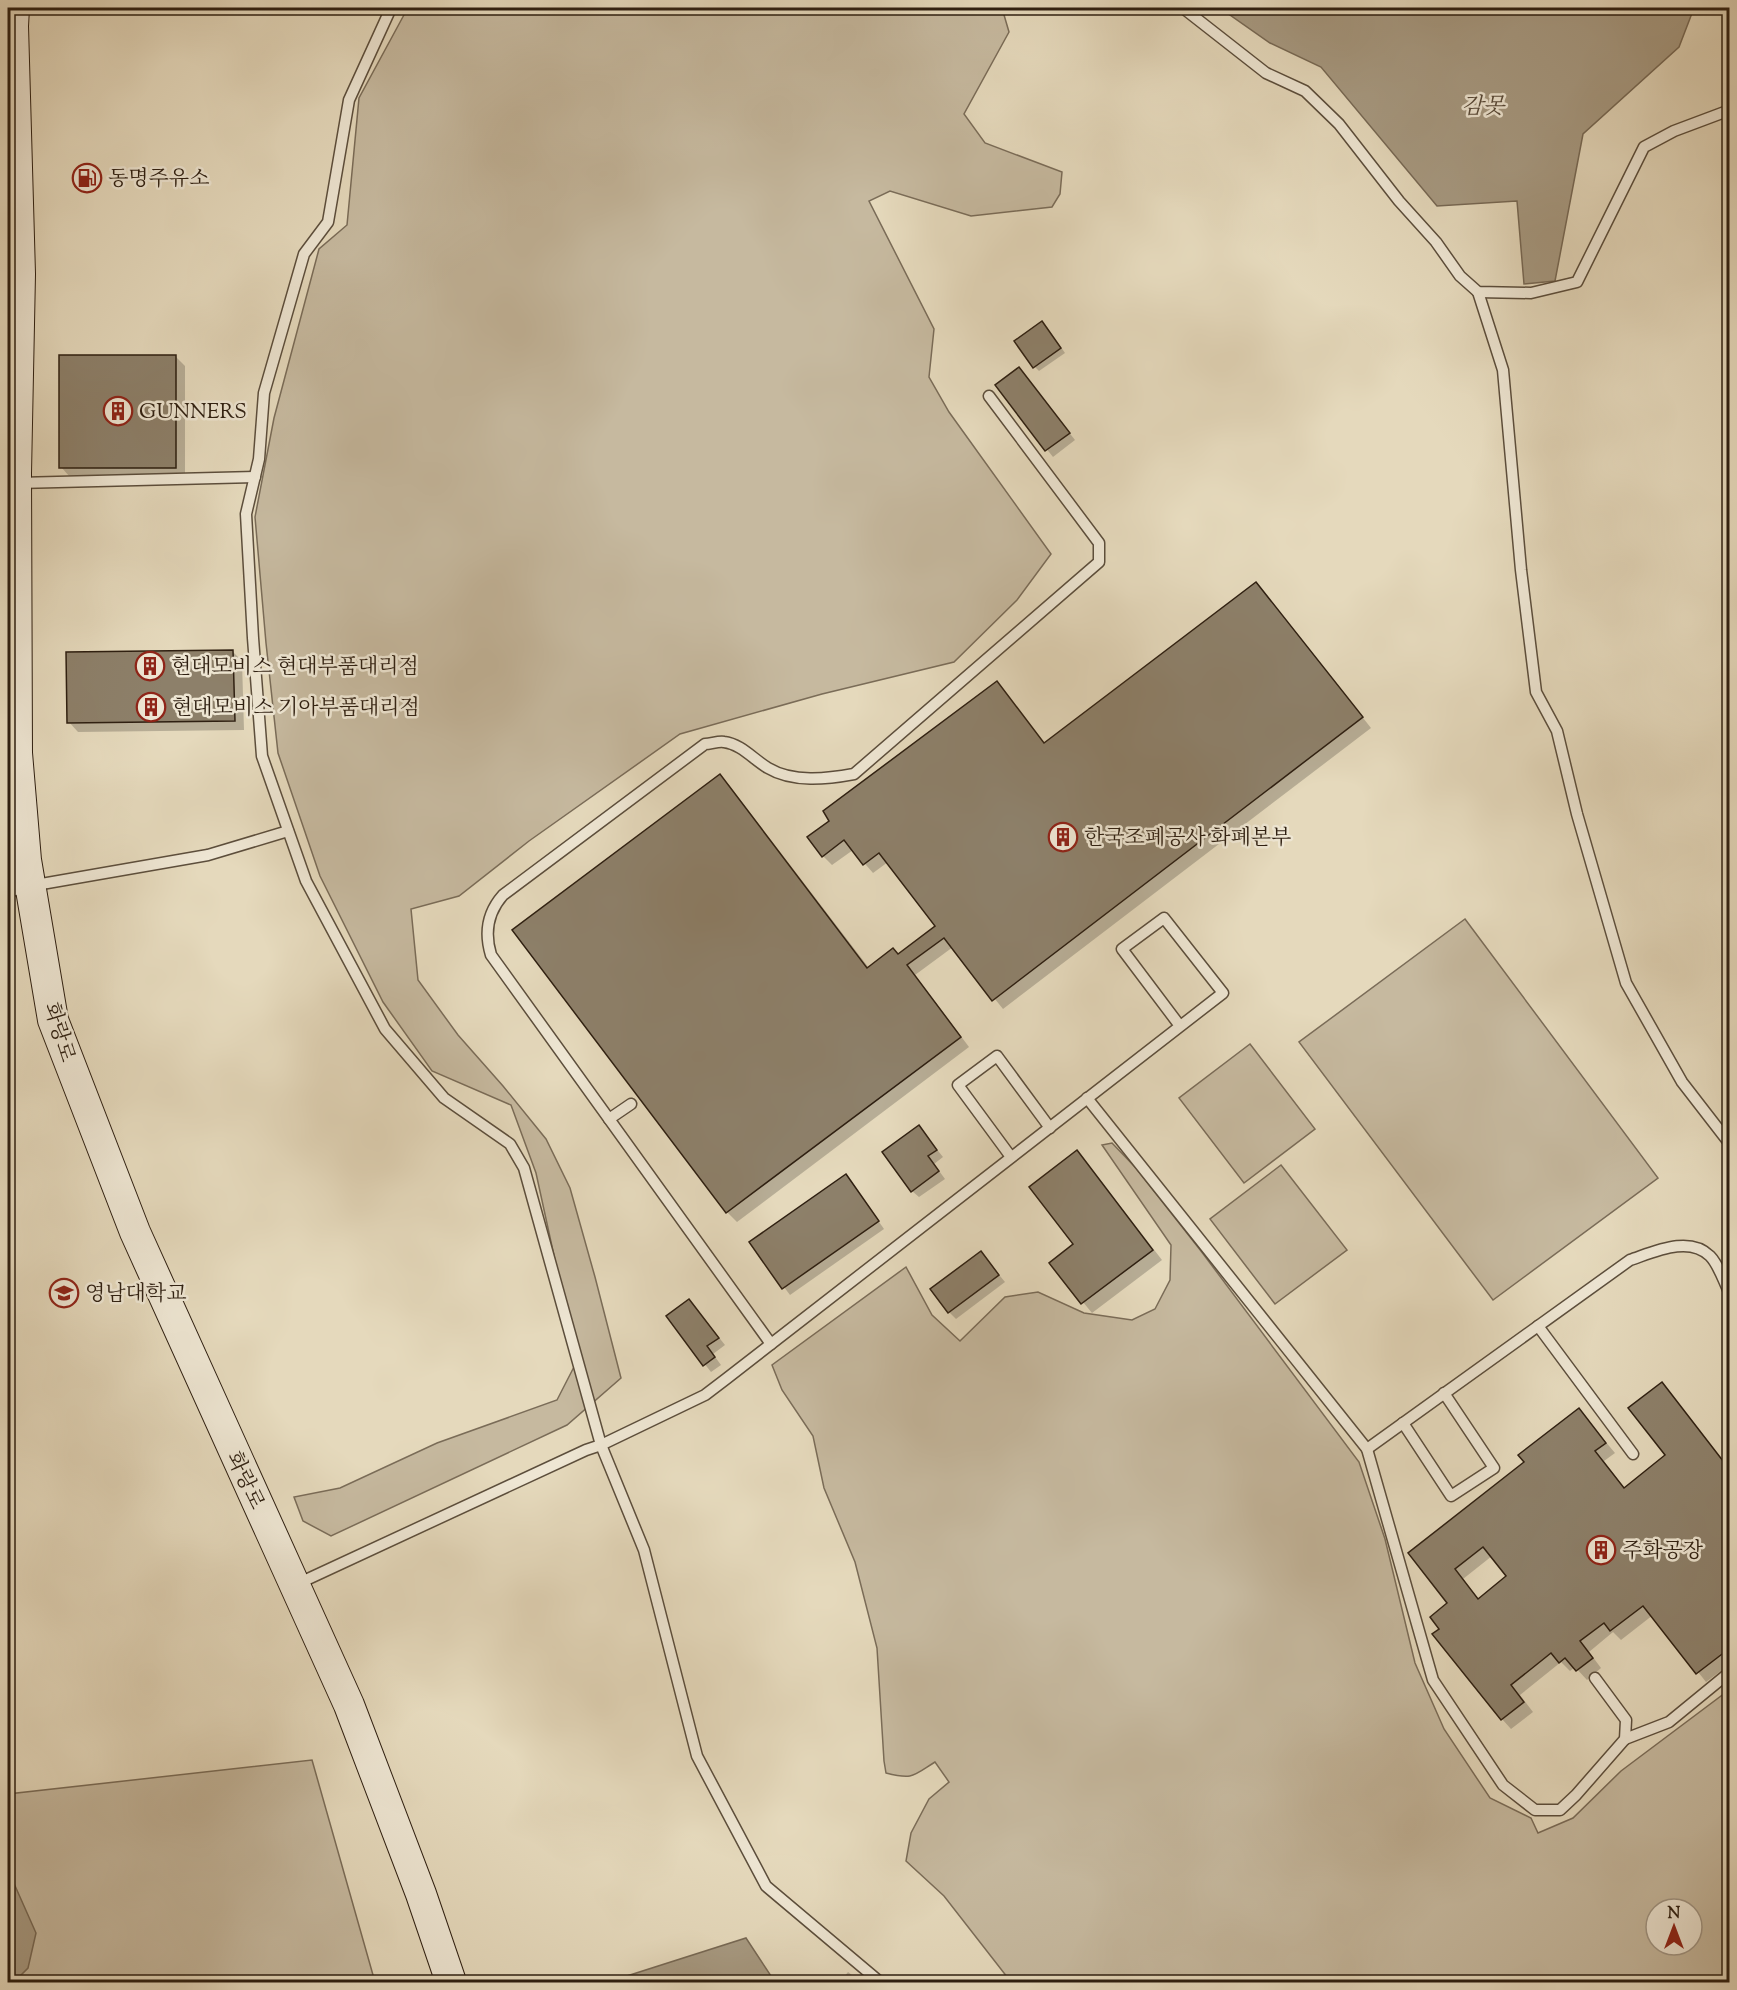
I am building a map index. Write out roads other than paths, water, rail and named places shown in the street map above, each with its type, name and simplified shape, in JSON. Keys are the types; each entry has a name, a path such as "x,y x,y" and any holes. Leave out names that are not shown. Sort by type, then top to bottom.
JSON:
{"street":[{"name":"화랑로","path":"14,8 20,274 16,483 17,753 26,860 19,889 53,1020 135,1232 353,1716 421,1894 451,1983"}],"lane":[{"path":"391,8 349,100 328,222 304,254 264,393 259,459 246,514 262,756 306,881 385,1029 444,1098 510,1144 524,1168 601,1445 644,1550 697,1756 766,1886 880,1983"},
{"path":"1183,8 1266,73 1305,91 1339,124 1399,201 1436,242 1460,276 1478,292 1503,370 1521,570 1536,692 1557,731 1577,814 1626,982 1682,1082 1730,1144"},
{"path":"1478,292 1531,293 1577,282 1644,147 1674,131 1730,110"},
{"path":"771,1344 491,955 488,936 492,908 503,895 705,744 723,741 743,749 769,769 792,776 826,779 855,774 1099,561 1099,543 989,396"},
{"path":"16,483 255,477"},
{"path":"19,889 208,855 288,831"},
{"path":"295,1585 705,1395 1223,993 1164,918 1122,949 1180,1026"},
{"path":"1011,1157 958,1085 997,1056 1050,1128"},
{"path":"1087,1098 1367,1449 1433,1680 1503,1785 1535,1810 1560,1810 1625,1739 1669,1722 1730,1672"},
{"path":"609,1119 631,1104"},
{"path":"1367,1449 1630,1260 1680,1246 1700,1249 1712,1258 1730,1294"},
{"path":"1538,1326 1633,1454"},
{"path":"1403,1423 1451,1496 1494,1468 1444,1393"},
{"path":"1595,1678 1626,1720 1625,1739"}],"water":[{"name":"감못","path":"1220,8 1694,8 1679,47 1583,134 1555,281 1524,284 1517,201 1437,206 1321,67 1270,43"},
{"path":"8,1870 36,1933 28,1968 14,1982 8,1982"},
{"path":"746,1938 775,1982 608,1982"}],"place":[{"name":"동명주유소","path":"87,178"},
{"name":"GUNNERS","path":"118,411"},
{"name":"현대모비스 현대부품대리점","path":"150,666"},
{"name":"현대모비스 기아부품대리점","path":"151,707"},
{"name":"한국조폐공사 화폐본부","path":"1063,837"},
{"name":"영남대학교","path":"64,1293"},
{"name":"주화공장","path":"1601,1550"}]}
